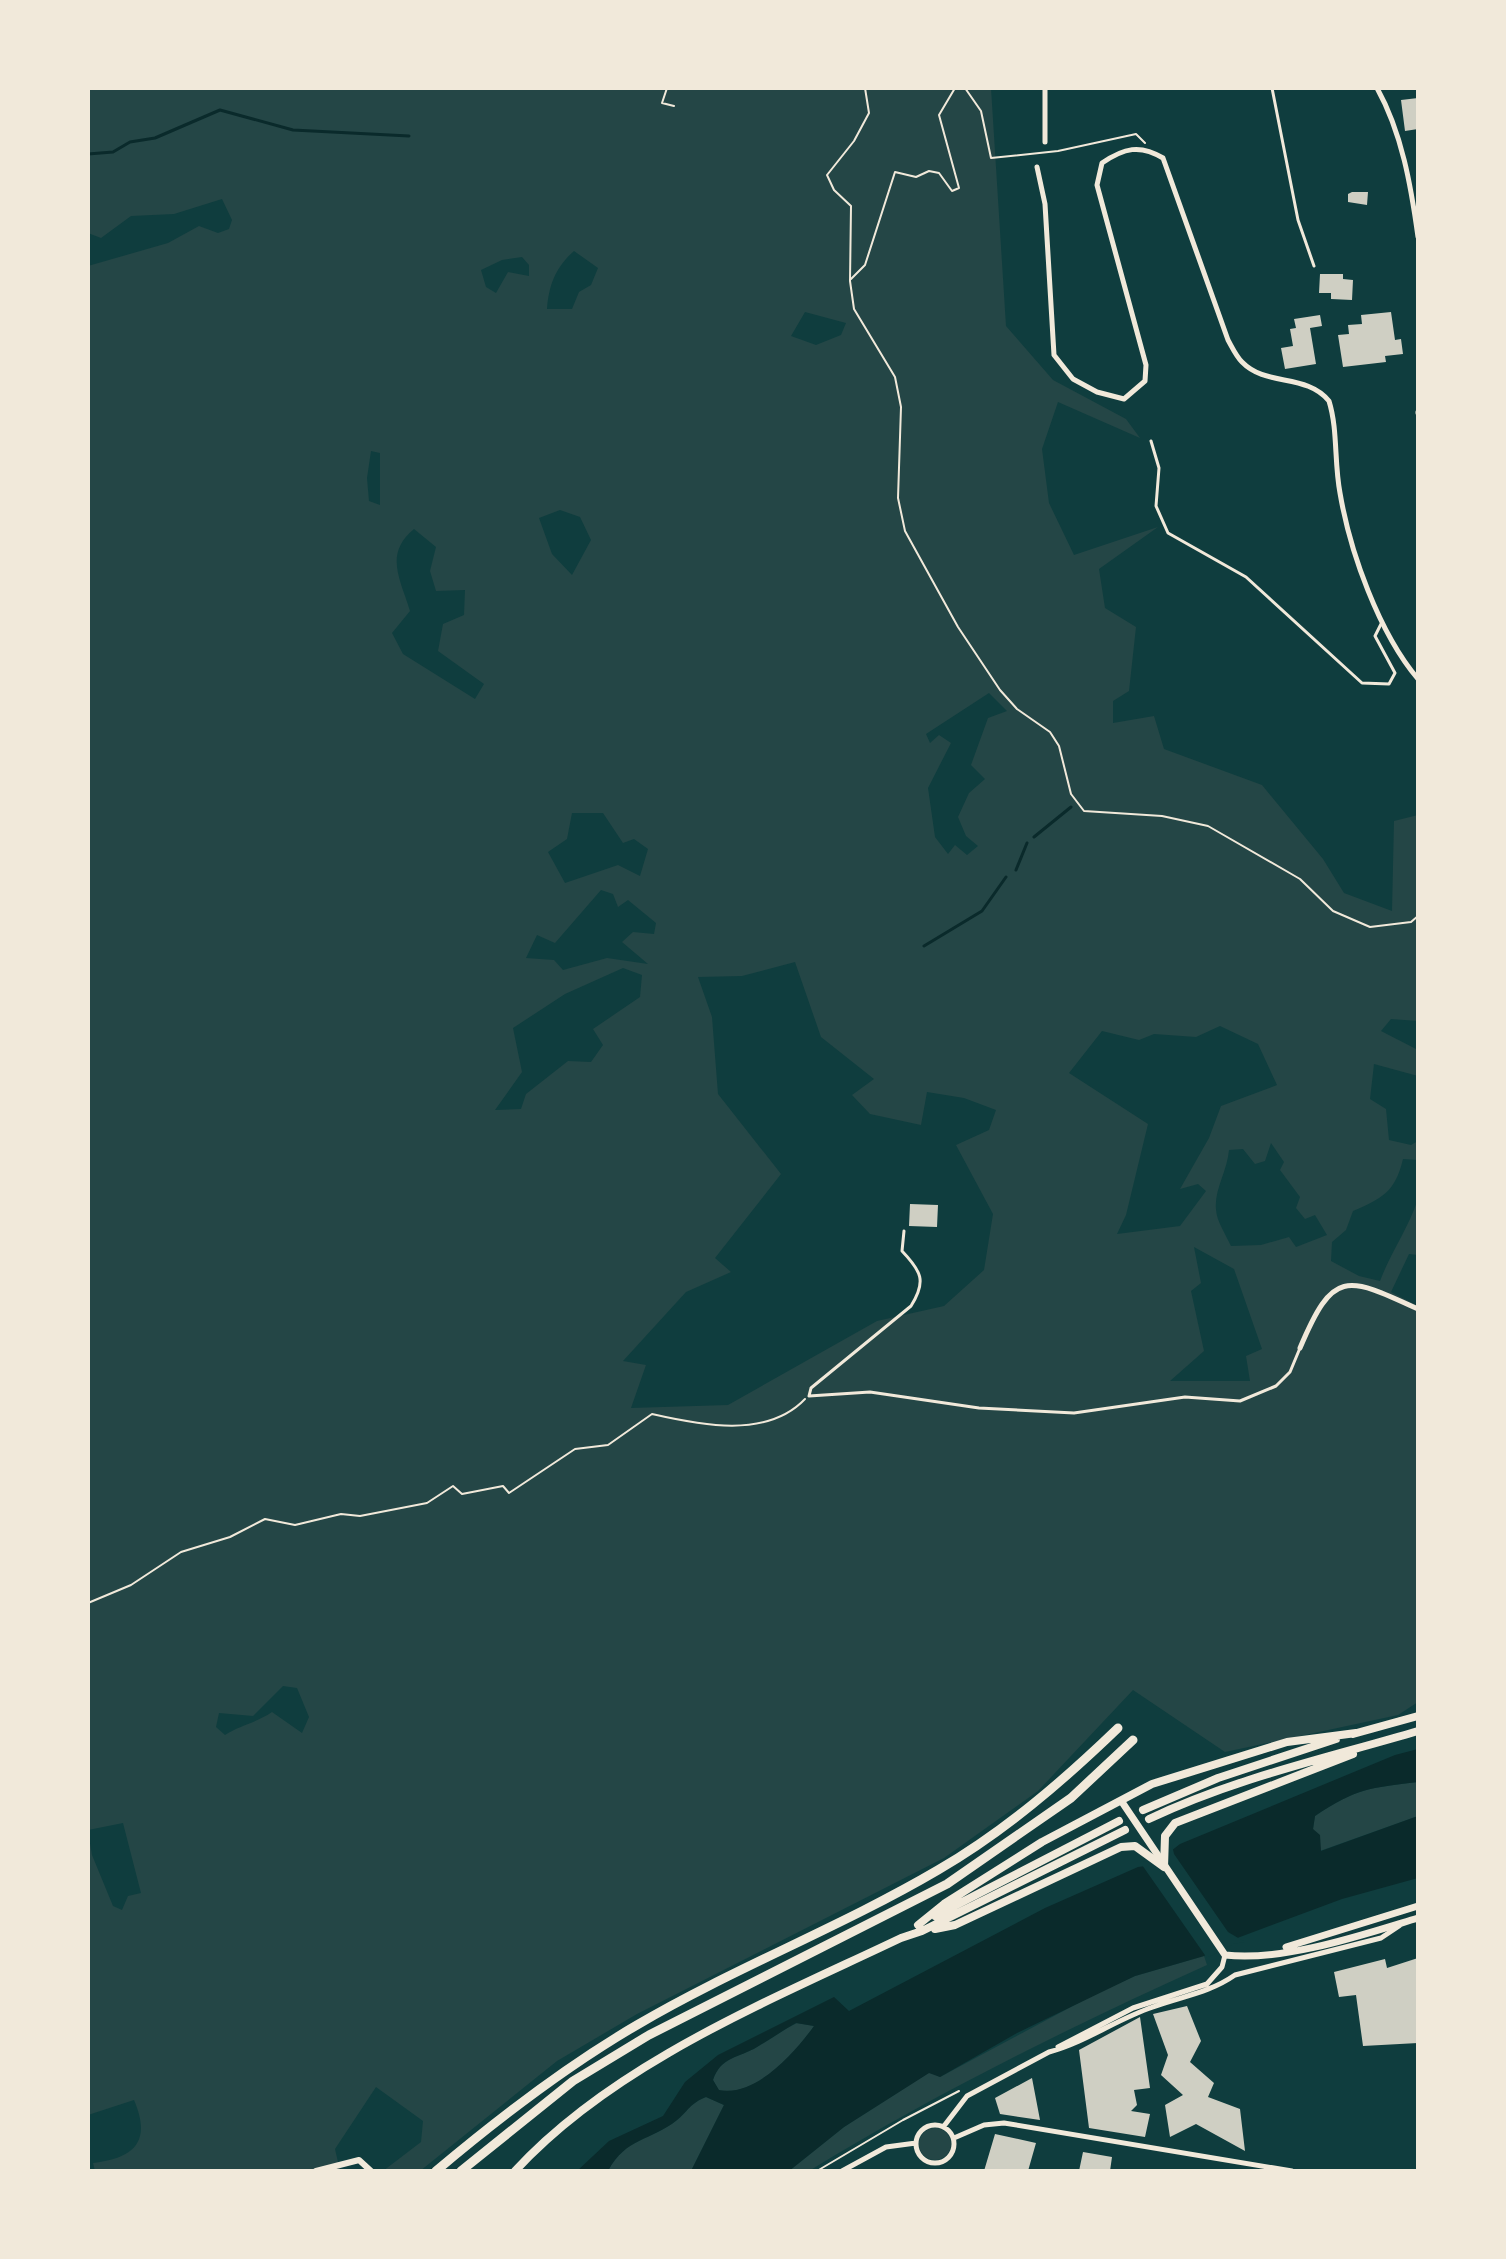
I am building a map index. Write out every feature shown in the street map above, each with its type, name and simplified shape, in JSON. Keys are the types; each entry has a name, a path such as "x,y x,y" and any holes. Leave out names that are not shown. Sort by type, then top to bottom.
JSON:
{"highway":[{"path":"436,2171 560,2072 639,2024 938,1870 998,1832 1064,1779 1118,1728"},
{"path":"461,2171 573,2081 649,2035 947,1884 1071,1798 1133,1740"}],"main road":[{"path":"1143,1810 1218,1778 1418,1716"},
{"path":"1149,1819 1222,1789 1294,1765 1418,1731"},
{"path":"920,1928 944,1904 1042,1842 1124,1805 1152,1784 1287,1742 1356,1733"},
{"path":"1164,1867 1165,1836 1181,1821 1387,1740"},
{"path":"1124,1805 1225,1955 1245,1957 1323,1946 1418,1918"},
{"path":"515,2171 568,2125 665,2056 901,1938 1119,1821"},
{"path":"920,1928 1125,1830"},
{"path":"920,1928 955,1925 1109,1852 1135,1846 1164,1867"},
{"path":"1272,1952 1418,1906"}],"street":[{"path":"1045,88 1045,142"},
{"path":"1377,88 1398,138 1412,193 1418,237"},
{"path":"1037,167 1045,204 1054,355 1073,379 1097,392 1124,399 1145,381 1146,365 1097,185 1102,163 1126,149 1146,148 1163,158 1228,340 1242,363 1268,376 1306,383 1329,401 1340,495 1357,558 1384,622 1418,679"},
{"path":"1300,1348 1323,1300 1332,1290 1345,1284 1382,1292 1418,1309"},
{"path":"1049,2052 1080,2043 1153,2007 1216,1988 1235,1975 1381,1938 1404,1923"},
{"path":"944,2126 967,2096 1133,2008 1207,1984 1222,1967 1225,1955"},
{"path":"954,2138 984,2125 1004,2123 1292,2171"},
{"path":"929,2125 944,2126 954,2138 951,2156 940,2163 923,2159 916,2143 921,2130 929,2125"},
{"path":"842,2171 886,2147 916,2143"},
{"path":"316,2171 359,2160 371,2171"},
{"path":"940,2163 943,2171"}],"lane":[{"path":"1272,88 1298,220 1314,266"},
{"path":"1151,441 1159,468 1156,506 1168,533 1246,577 1362,683 1389,684 1395,673 1375,636 1376,628 1384,622"},
{"path":"904,1231 902,1251 920,1270 922,1282 919,1294 911,1306 811,1388 809,1396 870,1392 979,1408 1074,1413 1185,1397 1240,1401 1276,1386 1290,1372 1300,1348"}],"path":[{"path":"667,88 662,103 674,106"},
{"path":"865,88 869,113 854,141 827,175 834,190 851,206 850,281 854,309 895,377 901,407 898,498 905,531 942,601 1000,690 1017,709 1050,732 1059,746 1076,805 1084,811 1162,816 1208,826 1300,879 1333,911 1370,927 1411,922 1418,916"},
{"path":"850,281 865,265 895,172 916,177 929,171 939,173 952,191 959,188 939,115 955,88"},
{"path":"965,88 981,111 991,158 1058,151 1136,134 1144,138 1146,148"},
{"path":"88,1603 131,1585 181,1552 230,1537 265,1519 295,1525 341,1514 360,1516 427,1503 453,1486 462,1494 503,1486 509,1493 575,1449 608,1445 652,1414 701,1425 765,1422 794,1411 809,1396"}],"shaded area":[{"path":"88,88 991,88 1006,326 1053,380 1126,419 1140,438 1058,402 1042,449 1049,503 1074,555 1158,527 1099,569 1105,608 1136,627 1129,691 1113,701 1113,723 1154,716 1164,749 1262,785 1323,859 1344,893 1392,911 1394,821 1418,815 1418,1021 1391,1019 1381,1031 1418,1050 1418,1076 1374,1064 1370,1099 1386,1109 1389,1140 1411,1145 1418,1141 1418,1160 1403,1159 1392,1187 1353,1211 1346,1230 1332,1242 1331,1261 1359,1276 1380,1281 1418,1199 1418,1255 1409,1254 1391,1292 1418,1306 1418,1702 1398,1715 1225,1752 1133,1690 1038,1791 944,1858 637,2014 557,2061 420,2171 383,2171 421,2142 423,2121 376,2087 335,2149 340,2171 95,2171 93,2163 129,2152 140,2137 141,2127 134,2100 88,2115 88,1832 92,1855 113,1906 122,1910 128,1896 141,1893 123,1823 88,1830 88,266 168,243 199,226 218,233 229,229 232,220 222,199 174,214 131,216 101,238 88,233","holes":["574,251 598,268 591,285 579,292 572,309 547,309 558,270","522,257 529,265 529,276 508,272 496,293 486,287 481,270 502,260","805,312 846,323 841,335 816,345 791,336","371,451 380,453 380,505 369,501 367,478","560,510 580,517 591,540 572,575 552,554 539,518","414,529 436,547 430,571 436,591 465,590 464,615 443,624 438,651 484,684 475,699 403,654 392,633 410,611 399,577 397,557 405,538","989,693 1007,711 988,718 971,765 985,779 969,793 958,817 966,836 978,846 967,855 955,845 948,854 935,837 928,788 951,743 939,735 930,743 926,734","572,813 603,813 623,843 634,839 648,849 640,876 618,865 565,883 548,852 567,839","601,890 613,894 618,907 628,900 656,923 654,934 633,932 622,942 648,964 607,958 563,970 554,960 526,958 537,935 555,943","795,962 821,1037 874,1079 852,1095 870,1114 921,1125 927,1092 964,1098 996,1110 989,1130 956,1145 993,1214 984,1270 944,1306 877,1321 728,1405 631,1408 646,1365 623,1361 686,1292 731,1272 715,1258 781,1174 718,1094 712,1017 698,977 742,976","623,968 642,975 640,997 593,1029 603,1045 591,1062 568,1061 526,1094 521,1109 495,1110 522,1072 513,1028 565,994","1220,1026 1258,1044 1277,1085 1221,1106 1209,1138 1180,1189 1198,1184 1206,1191 1180,1226 1117,1234 1126,1215 1148,1124 1069,1073 1102,1031 1139,1040 1154,1034 1196,1037","1271,1143 1284,1162 1280,1170 1300,1197 1296,1208 1305,1219 1315,1215 1327,1235 1296,1247 1289,1237 1261,1245 1231,1246 1216,1213 1216,1202 1229,1150 1243,1149 1255,1164 1265,1161","1194,1247 1234,1269 1262,1349 1246,1356 1250,1381 1170,1381 1204,1351 1191,1291 1201,1283","283,1686 297,1688 309,1717 302,1733 272,1712 225,1735 216,1727 219,1713 253,1716"]},
{"path":"1418,1749 1418,1782 1375,1788 1353,1795 1315,1816 1313,1829 1320,1835 1321,1851 1418,1816 1418,1878 1342,1899 1232,1940 1204,1956 1135,1976 1017,2033 940,2077 929,2073 844,2127 789,2171 691,2171 724,2105 706,2097 667,2127 631,2145 608,2171 577,2171 609,2141 663,2116 685,2082 718,2055 834,1997 849,2011 1045,1908 1138,1867 1153,1865 1180,1844 1395,1755","holes":["796,2023 814,2026 796,2049 760,2080 746,2087 719,2090 713,2080 726,2062"]},
{"path":"1418,1782 1418,1816 1320,1851 1313,1829 1315,1816 1364,1791"},
{"path":"1204,1956 1207,1965 1005,2062 906,2114 809,2171 789,2171 844,2127 930,2072 940,2077 1097,1993 1135,1976"},
{"path":"797,2023 814,2026 773,2071 747,2087 719,2091 713,2080 721,2066"},
{"path":"706,2097 724,2105 691,2171 608,2171 631,2145 667,2127"},
{"path":"935,2128 946,2133 951,2144 946,2155 935,2160 924,2155 919,2144 924,2133"}],"pier":[{"path":"1172,1845 1174,1854 1228,1932 1245,1942 1233,1944 1207,1958 1140,1862 1151,1861"}],"building":[{"path":"1418,98 1418,129 1405,131 1401,100"},
{"path":"1368,192 1367,205 1348,202 1348,194"},
{"path":"1320,274 1343,274 1343,279 1353,280 1352,300 1331,299 1331,293 1319,293"},
{"path":"1391,312 1395,340 1401,339 1403,354 1385,356 1386,362 1343,367 1338,335 1349,334 1348,325 1362,324 1361,315"},
{"path":"1320,315 1322,326 1310,328 1316,364 1285,369 1281,348 1293,346 1290,329 1296,328 1294,319"},
{"path":"910,1204 938,1205 937,1227 909,1226"},
{"path":"1418,1958 1418,2043 1363,2046 1356,1995 1339,1997 1334,1972 1385,1959 1387,1968"},
{"path":"1187,2006 1201,2041 1190,2062 1214,2083 1208,2097 1240,2109 1245,2151 1196,2124 1170,2137 1165,2105 1183,2095 1161,2075 1168,2055 1153,2014"},
{"path":"1140,2017 1150,2088 1134,2090 1137,2105 1131,2111 1150,2114 1145,2137 1089,2128 1079,2050"},
{"path":"1032,2078 1040,2120 1000,2114 995,2098"},
{"path":"995,2134 1036,2143 1028,2171 984,2171"},
{"path":"1083,2152 1112,2157 1110,2171 1079,2171"}],"waterway":[{"path":"88,154 113,152 130,142 155,138 220,110 293,130 409,136"},
{"path":"1034,837 1071,807"},
{"path":"1016,870 1027,843"},
{"path":"924,946 982,911 1006,877"}]}
